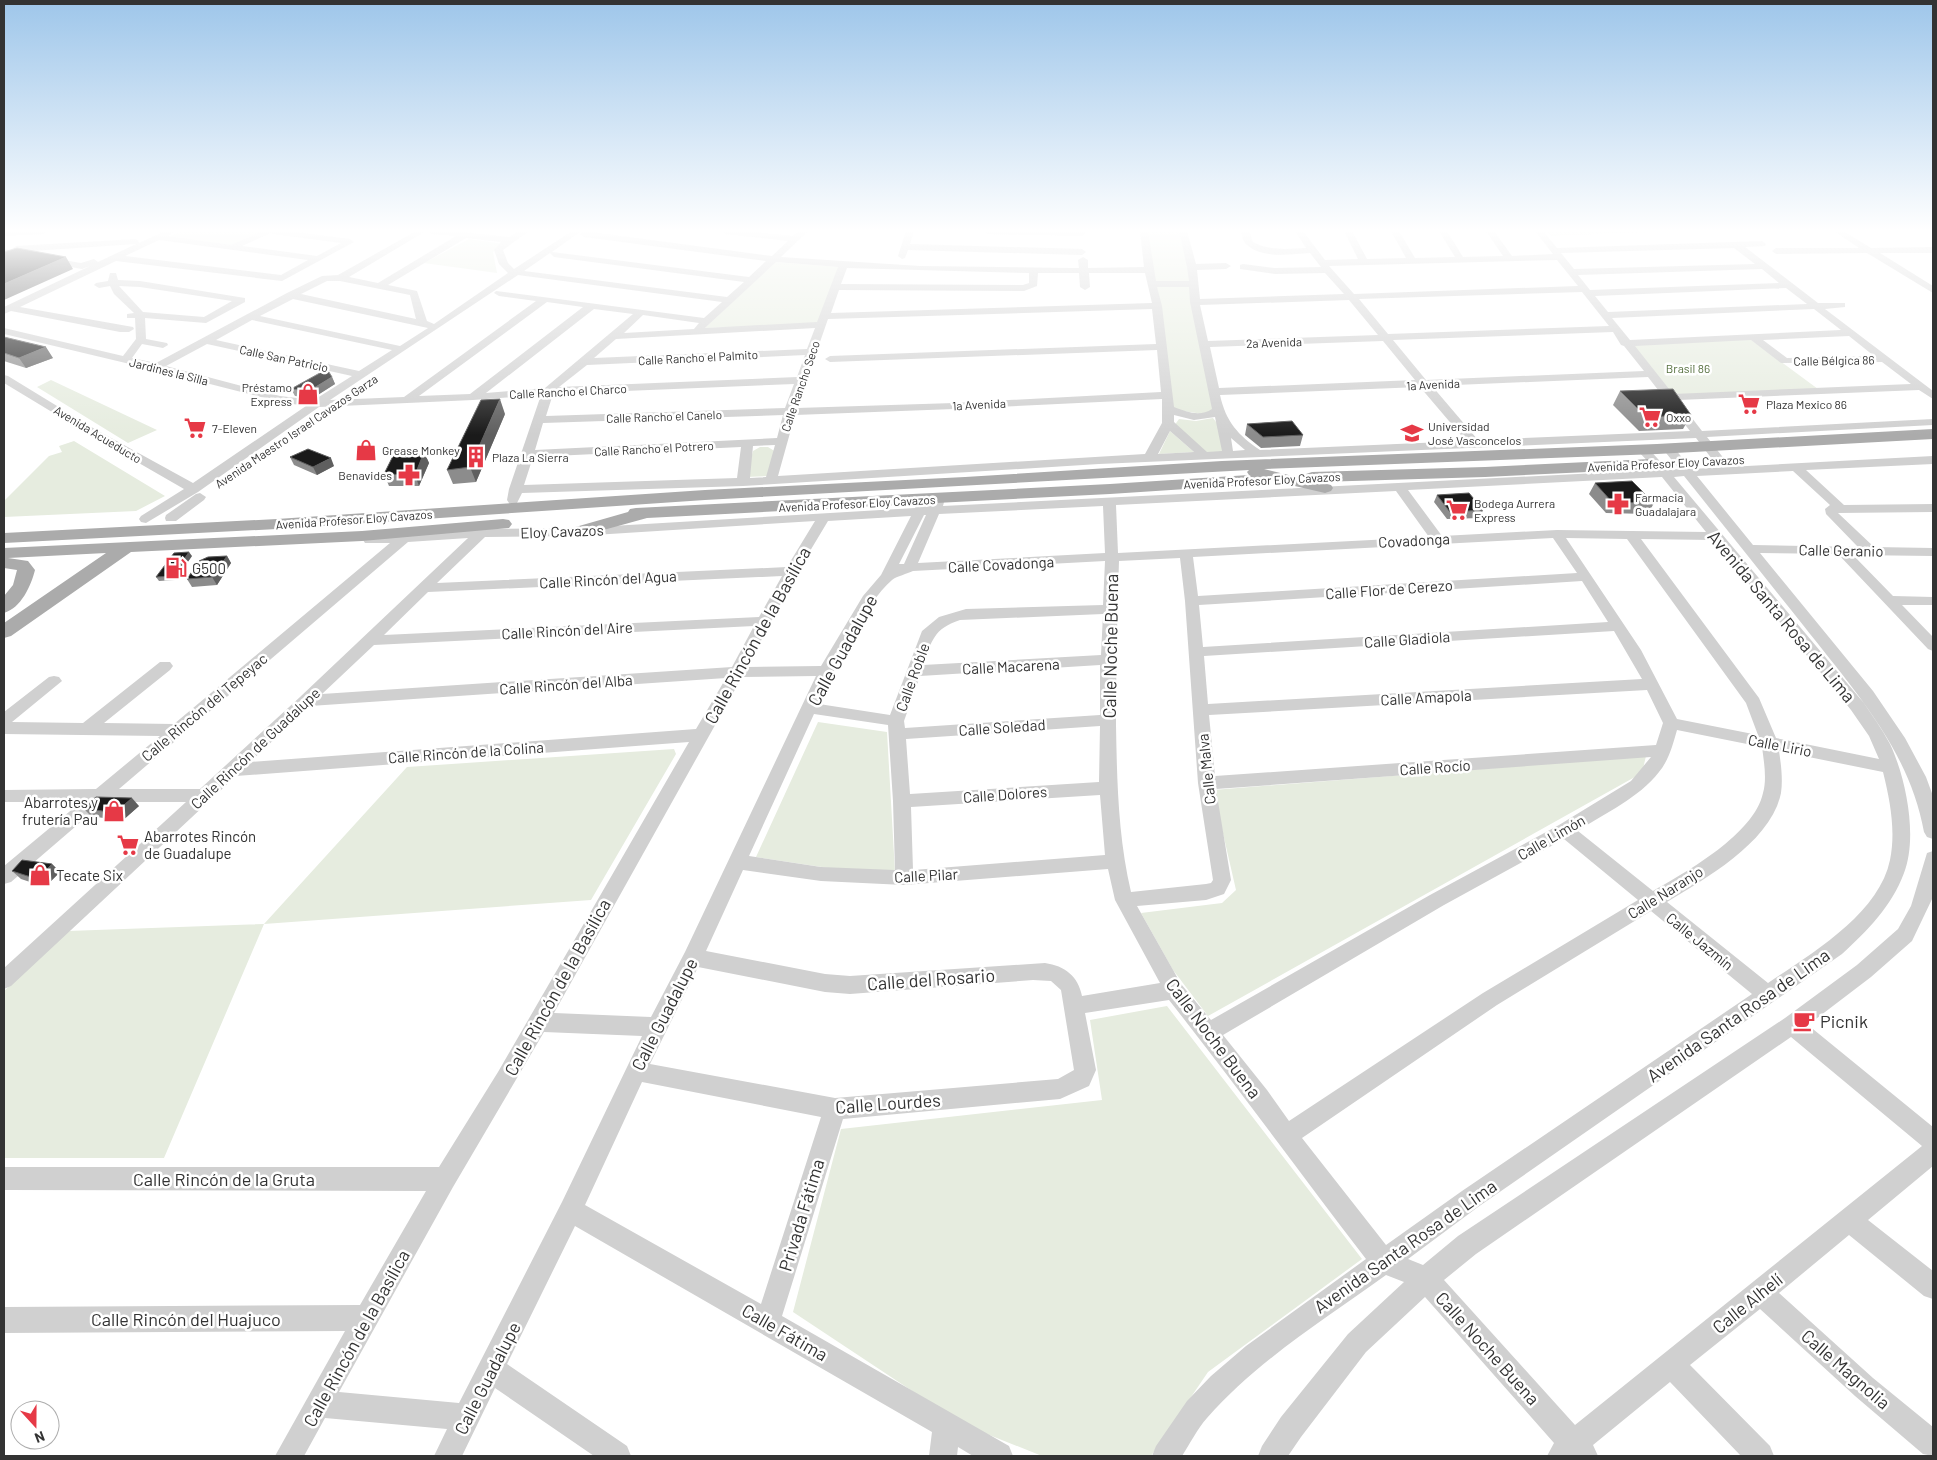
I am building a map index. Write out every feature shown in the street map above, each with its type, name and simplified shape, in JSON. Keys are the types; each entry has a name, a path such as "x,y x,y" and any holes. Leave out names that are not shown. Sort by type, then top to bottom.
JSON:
{"main road":[{"path":"1831,428 1926,434"},
{"path":"1742,445 1802,429"},
{"name":"Avenida Profesor Eloy Cavazos","path":"9,551 557,515 644,513 707,503 722,494 965,482 1225,460 1643,450 1926,434"},
{"path":"1606,438 1668,448"},
{"name":"Avenida Profesor Eloy Cavazos","path":"4,538 277,524 575,503 929,505 1166,485 1279,478 1672,468 1719,460 1933,448"},
{"path":"1204,455 1279,478 1331,490"},
{"path":"965,482 1099,460"},
{"path":"1166,485 1189,479 1225,460"},
{"path":"1383,475 1441,484"},
{"path":"692,483 722,494"},
{"name":"Avenida Profesor Eloy Cavazos","path":"4,527 312,511 514,495 648,494 707,503"},
{"path":"707,503 751,520"},
{"path":"824,517 853,504"},
{"path":"296,540 278,535 278,527 290,518 312,511"},
{"path":"243,542 264,533 270,527 273,520 268,513"},
{"path":"578,532 644,513"},
{"name":"Avenida Profesor Eloy Cavazos","path":"9,551 127,548 362,536 567,518 590,514"},
{"name":"Avenida Maestro Israel Cavazos Garza","path":"4,632 171,518"},
{"name":"Avenida Maestro Israel Cavazos Garza","path":"4,614 146,519"},
{"path":"9,551 12,550 10,546 13,540 21,534 44,525"},
{"path":"4,563 22,565 26,570 22,586 4,607"}],"street":[{"path":"7,310 29,299"},
{"path":"109,299 129,317 129,329 122,359"},
{"path":"122,359 140,342 142,326 140,314 127,299"},
{"path":"129,317 140,314 206,320 242,300 236,299"},
{"path":"157,367 282,299"},
{"path":"309,299 437,326"},
{"path":"416,299 422,323"},
{"name":"Avenida Maestro Israel Cavazos Garza","path":"146,519 194,489 316,404 476,299"},
{"name":"Avenida Maestro Israel Cavazos Garza","path":"171,518 490,299"},
{"path":"538,299 706,321"},
{"path":"723,299 730,300"},
{"name":"Calle Rancho Seco","path":"770,480 790,411 830,299"},
{"path":"1150,457 1168,423 1169,409 1155,299"},
{"path":"1308,299 1195,302 1222,422 1225,460 1259,454 1933,422"},
{"path":"1353,299 1422,385 1475,444"},
{"path":"1592,299 1719,460"},
{"path":"1807,299 1933,396"},
{"path":"408,399 544,300"},
{"path":"694,332 730,300"},
{"path":"1604,315 1842,305"},
{"path":"473,397 591,306"},
{"path":"616,336 694,332 822,321 1157,306"},
{"path":"7,310 129,329"},
{"path":"640,313 616,336 548,391 514,495 692,483 743,482 1204,455"},
{"path":"250,317 401,349"},
{"name":"2a Avenida","path":"1204,344 1614,329"},
{"name":"Jardines la Silla","path":"4,331 157,367 280,399 316,404 335,404"},
{"path":"1625,342 1851,333"},
{"name":"Calle Bélgica 86","path":"1753,337 1784,360 1884,359"},
{"name":"Calle San Patricio","path":"206,341 362,375"},
{"path":"140,342 163,345"},
{"path":"830,359 933,357 1161,347"},
{"name":"Calle Rancho el Palmito","path":"584,362 812,352"},
{"name":"1a Avenida","path":"1214,392 1422,385 1651,374"},
{"name":"Avenida Acueducto","path":"4,378 88,430 194,489"},
{"name":"Calle Rancho el Charco","path":"335,404 548,391 802,380"},
{"path":"1670,397 1921,387"},
{"name":"1a Avenida","path":"790,411 1167,395"},
{"path":"1169,409 1196,417 1210,416 1218,410"},
{"name":"Calle Rancho el Canelo","path":"537,420 790,411"},
{"path":"1222,422 1244,444 1259,454"},
{"path":"1168,423 1204,455"},
{"name":"Calle Rancho el Potrero","path":"526,454 781,441"},
{"path":"743,482 748,443"},
{"name":"Avenida Santa Rosa de Lima","path":"1166,1456 1196,1410 1220,1385 1255,1355 1382,1262 1835,948 1861,925 1879,902 1895,873 1902,830 1899,804 1886,754 1878,739 1857,706 1716,536 1672,468 1668,448"},
{"name":"Avenida Santa Rosa de Lima","path":"1643,450 1672,468 1749,549 1867,695 1906,751 1916,772 1932,821 1933,832"},
{"name":"Eloy Cavazos","path":"296,540 331,541 481,533 578,532 824,517 929,505 1109,502 1441,484 1672,468 1796,467 1933,460"},
{"path":"1796,467 1839,507"},
{"path":"1399,486 1436,539"},
{"name":"Calle Noche Buena","path":"1109,502 1112,558 1108,660 1108,788 1115,861 1124,900 1174,990 1259,1097 1286,1136 1382,1262 1426,1280 1573,1452"},
{"path":"908,569 929,505"},
{"name":"Calle Guadalupe","path":"448,1456 570,1210 635,1071 693,957 826,671 856,616 889,572 929,505"},
{"path":"1870,551 1832,514 1831,509 1839,507 1933,508"},
{"name":"Calle Rincón de la Basílica","path":"289,1456 445,1179 506,1079 737,672 791,571 824,517"},
{"name":"Calle Rincón de Guadalupe","path":"4,980 306,701 481,533"},
{"path":"1557,534 1618,626 1652,684 1671,723"},
{"name":"Covadonga","path":"1112,558 1436,539 1557,534 1716,536"},
{"name":"Calle Naranjo","path":"1286,1136 1490,999 1652,902 1725,853 1750,833 1763,816 1772,793 1773,769 1770,743 1749,695 1631,535"},
{"name":"Calle Rincón del Tepeyac","path":"6,873 404,538"},
{"name":"Calle Geranio","path":"1749,549 1933,552"},
{"path":"1841,550 1933,646"},
{"name":"Calle Malva","path":"1124,900 1206,892 1217,889 1222,880 1207,783 1192,601 1186,554"},
{"name":"Calle Covadonga","path":"908,569 1112,558"},
{"name":"Calle Guadalupe","path":"889,572 908,569"},
{"name":"Calle Rincón del Agua","path":"425,588 791,571"},
{"name":"Calle Flor de Cerezo","path":"1192,601 1586,577"},
{"path":"1890,600 1933,601"},
{"name":"Calle Roble","path":"904,878 902,801 896,728 927,634 934,626 966,614 1110,609"},
{"name":"Calle Rincón del Aire","path":"370,640 765,621"},
{"name":"Calle Gladiola","path":"1196,652 1618,626"},
{"name":"Calle Macarena","path":"914,671 1108,660"},
{"path":"86,729 165,666"},
{"name":"Calle Rincón del Alba","path":"306,701 737,672 826,671"},
{"path":"4,720 54,681"},
{"name":"Calle Amapola","path":"1200,710 1652,684"},
{"name":"Calle Soledad","path":"809,708 896,728 1108,720"},
{"name":"Calle Lirio","path":"1671,723 1889,767"},
{"name":"Calle Limón","path":"1209,1032 1437,900 1565,830 1637,785 1654,767 1663,750 1671,723"},
{"path":"4,728 178,730"},
{"name":"Calle Rincón de la Colina","path":"232,770 700,735"},
{"name":"Calle Rocío","path":"1207,783 1663,750"},
{"name":"Calle Dolores","path":"902,801 1108,788"},
{"path":"4,796 204,795"},
{"name":"Calle Jazmín","path":"1565,830 1767,994"},
{"path":"1272,1456 1291,1427 1357,1343 1467,1245 1792,1025 1864,971 1905,935 1920,908 1928,886 1933,858"},
{"name":"Calle Pilar","path":"738,862 820,874 904,878 1115,861"},
{"name":"Calle del Rosario","path":"693,957 825,983 850,985 1045,971 1056,973 1068,982 1075,1006 1085,1061 1085,1070 1081,1079"},
{"path":"1075,1006 1174,990"},
{"path":"538,1022 657,1027"},
{"path":"1792,1025 1933,1141"},
{"name":"Calle Lourdes","path":"635,1071 835,1109 1060,1089 1081,1079"},
{"name":"Privada Fátima","path":"768,1322 835,1109"},
{"name":"Calle Alhelí","path":"1573,1452 1672,1365 1933,1152"},
{"name":"Calle Rincón de la Gruta","path":"4,1178 445,1179"},
{"name":"Calle Fátima","path":"570,1210 999,1456"},
{"path":"1849,1220 1933,1287"},
{"name":"Calle Magnolia","path":"1760,1292 1864,1387 1933,1444"},
{"name":"Calle Rincón del Huajuco","path":"4,1320 368,1318"},
{"path":"1672,1365 1760,1456"},
{"path":"491,1369 618,1456"},
{"path":"320,1404 466,1417"},
{"path":"943,1456 946,1425"}],"green space":[{"path":"736,299 827,299 817,324 705,328"},
{"path":"1154,299 1196,299 1218,410 1210,415 1169,409"},
{"name":"Brasil 86","path":"1750,339 1818,389 1673,395 1630,343"},
{"path":"51,380 157,430 128,443 37,387"},
{"path":"1213,418 1220,427 1226,453 1204,453 1174,426 1179,419 1196,421"},
{"path":"1170,431 1194,452 1159,454"},
{"path":"74,441 165,496 136,511 4,517 4,501 49,456 62,452 59,446"},
{"path":"760,447 768,447 776,452 768,476 746,477 753,451"},
{"path":"818,722 887,732 895,872 855,872 756,857"},
{"path":"674,749 676,754 591,900 264,924 407,767"},
{"path":"1646,756 1642,773 1208,1016 1173,970 1141,913 1222,903 1236,890 1213,790"},
{"path":"264,924 164,1158 4,1158 4,991 68,931"},
{"path":"1167,1006 1362,1259 1208,1372 1151,1456 1042,1456 962,1424 793,1312 841,1129 1102,1100 1090,1020"}],"building":[{"path":"4,337 46,347 19,358 4,353"},
{"path":"327,369 332,377 309,391 291,389"},
{"path":"1673,389 1691,415 1646,417 1620,391"},
{"path":"500,399 470,467 447,470 481,400"},
{"path":"1292,421 1303,435 1263,437 1247,424"},
{"path":"308,449 331,458 313,467 290,457"},
{"path":"424,452 415,475 384,474 394,454"},
{"path":"1632,481 1654,503 1612,502 1595,483"},
{"path":"1469,493 1483,510 1450,512 1437,495"},
{"path":"189,552 173,576 156,577 174,553"},
{"path":"227,556 212,577 187,579 199,561 208,557"},
{"path":"96,797 132,798 115,813 83,808"},
{"path":"22,860 52,864 37,879 12,871"}],"place":[{"name":"Préstamo Express","path":"308,394"},
{"name":"Plaza Mexico 86","path":"1749,404"},
{"name":"Oxxo","path":"1650,417"},
{"name":"7-Eleven","path":"195,428"},
{"name":"Universidad José Vasconcelos","path":"1412,433"},
{"name":"Grease Monkey","path":"366,450"},
{"name":"Plaza La Sierra","path":"476,457"},
{"name":"Benavides","path":"409,475"},
{"name":"Farmacia Guadalajara","path":"1618,504"},
{"name":"Bodega Aurrera Express","path":"1457,510"},
{"name":"G500","path":"176,568"},
{"name":"Abarrotes y frutería Pau","path":"114,811"},
{"name":"Abarrotes Rincón de Guadalupe","path":"128,845"},
{"name":"Tecate Six","path":"40,875"},
{"name":"Picnik","path":"1804,1021"}]}
